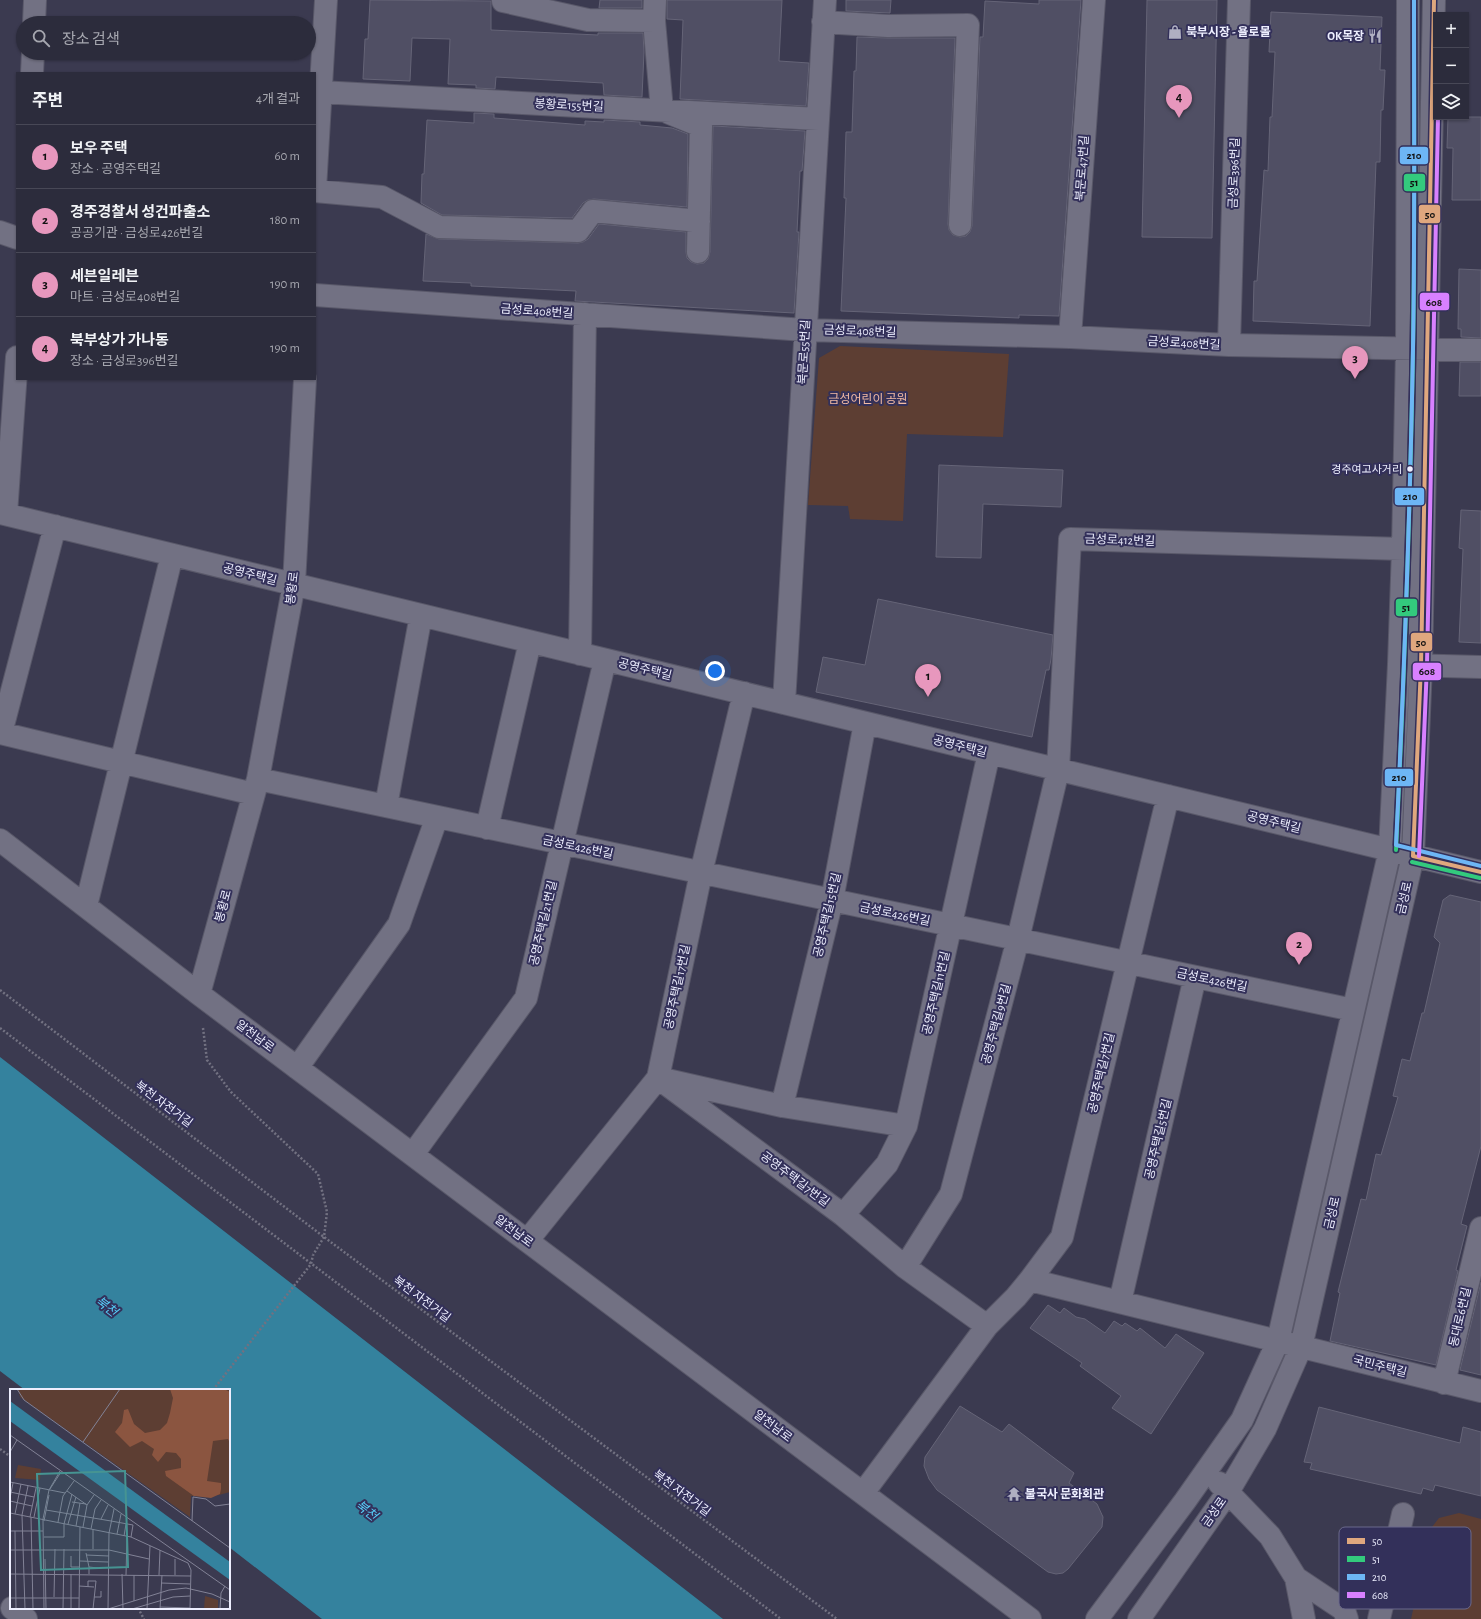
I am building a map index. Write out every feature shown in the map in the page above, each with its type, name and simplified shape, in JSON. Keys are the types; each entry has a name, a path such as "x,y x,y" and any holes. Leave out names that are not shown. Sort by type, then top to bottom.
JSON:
{"street":[{"path":"34,16 35,0"},
{"path":"316,170 326,0"},
{"path":"503,0 588,20 654,10 662,110 701,126 698,252"},
{"name":"북문로55번길","path":"784,704 825,0"},
{"name":"북문로47번길","path":"1070,337 1094,0"},
{"name":"금성로396번길","path":"1229,345 1239,0"},
{"name":"금성로","path":"1139,1619 1228,1492 1265,1429 1301,1347 1413,856 1421,665 1417,349 1408,0"},
{"name":"금성로","path":"1097,1619 1207,1471 1242,1420 1278,1341 1390,850 1403,549 1417,349 1434,0"},
{"path":"823,22 888,26 968,25 960,225"},
{"path":"32,72 33,60"},
{"name":"봉황로155번길","path":"320,92 818,119"},
{"path":"316,190 382,197 439,227 578,231 593,211 699,221"},
{"path":"0,232 16,238"},
{"name":"금성로408번길","path":"316,294 806,330 1070,337 1229,345 1481,350"},
{"path":"580,654 585,314"},
{"path":"3,514 16,367"},
{"name":"봉황로","path":"199,994 256,787 294,584 305,380"},
{"name":"공영주택길","path":"3,514 1481,872"},
{"path":"55,526 0,733 121,763 256,787"},
{"name":"금성로412번길","path":"1058,770 1070,539 1403,549"},
{"path":"86,906 172,555"},
{"path":"386,806 422,615"},
{"path":"487,828 530,642"},
{"name":"공영주택길21번길","path":"413,1154 526,998 605,660"},
{"path":"1399,664 1481,667"},
{"name":"공영주택길17번길","path":"527,1241 658,1078 701,872 744,693"},
{"name":"공영주택길15번길","path":"782,1106 832,900 865,723"},
{"name":"공영주택길11번길","path":"843,1215 887,1164 906,1126 952,926 989,753"},
{"name":"공영주택길9번길","path":"905,1267 951,1194 1018,940 1058,770"},
{"name":"금성로426번길","path":"256,787 386,806 1353,1010"},
{"name":"공영주택길7번길","path":"863,1493 987,1326 1016,1297 1062,1237 1168,796"},
{"path":"297,1068 399,924 437,817"},
{"name":"알천남로","path":"0,840 199,994 1030,1619"},
{"name":"공영주택길5번길","path":"1120,1302 1195,977"},
{"path":"658,1078 782,1106 906,1126"},
{"name":"공영주택길7번길","path":"658,1078 843,1215 905,1267 987,1326"},
{"name":"동대로6번길","path":"1444,1383 1481,1228"},
{"path":"1030,1280 1278,1341"},
{"name":"국민주택길","path":"1278,1341 1481,1391"},
{"path":"1207,1471 1270,1536 1296,1578 1304,1619"},
{"path":"1400,1527 1403,1514"},
{"path":"1296,1578 1339,1607"},
{"path":"0,1599 10,1607"},
{"path":"12,1609 26,1619"},
{"path":"1342,1609 1347,1619"},
{"path":"1379,1619 1381,1609"}],"path":[{"name":"북천 자전거길","path":"0,990 324,1237 837,1619"},
{"path":"199,994 207,1060 231,1092 318,1174 327,1212 324,1237 314,1255 311,1264 214,1389"},
{"path":"0,1028 781,1619"},
{"path":"0,1449 10,1456"},
{"path":"139,1609 144,1619"}],"green space":[{"name":"금성어린이 공원","path":"840,346 1009,354 1003,437 907,434 903,521 850,519 848,506 808,505 819,358"},
{"path":"1459,1513 1481,1519 1481,1619 1411,1619 1413,1609 1471,1609 1471,1527 1432,1527 1439,1518"}],"water":[{"name":"북천","path":"0,1057 723,1619 322,1619 230,1548 230,1389 24,1389 0,1371"}],"building":[{"path":"370,0 491,1 491,30 598,35 598,33 643,33 644,52 642,97 604,95 603,83 496,77 495,89 476,88 476,85 448,84 450,39 412,38 410,81 363,79 365,39 368,39"},
{"path":"600,0 642,0 642,8 599,8"},
{"path":"667,0 782,0 779,61 809,63 806,106 680,99 683,20 667,19"},
{"path":"846,0 891,0 890,13 846,11"},
{"path":"1039,0 1081,0 1059,316 1019,315 1019,318 841,311 846,198 844,198 846,132 852,132 854,71 856,71 857,37 955,38 948,224 949,230 953,235 960,237 966,236 970,232 972,226 980,37 983,37 985,1 1039,4"},
{"path":"1147,0 1217,0 1212,238 1142,237"},
{"path":"1271,12 1382,17 1380,70 1385,70 1383,110 1381,110 1380,162 1376,162 1370,326 1253,321 1254,281 1257,281 1264,170 1268,171 1270,117 1272,117 1275,52 1269,52"},
{"path":"474,113 494,114 494,118 585,125 585,121 604,122 604,120 640,122 640,125 672,128 688,134 687,207 594,199 583,203 572,218 442,215 421,203 427,120 474,123"},
{"path":"1469,117 1481,117 1481,200 1452,200 1453,148 1447,148 1448,120 1469,120"},
{"path":"713,126 805,131 802,171 800,171 797,232 799,232 794,313 575,301 576,291 471,286 471,283 423,281 426,234 439,239 578,243 588,239 599,224 686,232 687,258 691,262 697,264 704,263 708,259 710,252"},
{"path":"1459,269 1481,270 1481,338 1461,337 1461,329 1458,329"},
{"path":"1460,362 1481,362 1481,396 1459,396"},
{"path":"939,465 1063,470 1061,507 983,504 981,558 936,557"},
{"path":"1461,510 1481,511 1481,643 1459,642 1463,549 1459,548"},
{"path":"878,599 1053,635 1049,670 1046,670 1032,737 816,692 823,657 865,665"},
{"path":"1450,895 1481,902 1481,1146 1461,1224 1467,1226 1436,1365 1330,1341 1340,1293 1338,1292 1361,1199 1366,1200 1376,1154 1381,1155 1398,1097 1393,1096 1402,1059 1410,1061 1422,1013 1424,1013 1440,943 1434,937 1443,900"},
{"path":"1481,1282 1481,1375 1460,1370"},
{"path":"1048,1305 1060,1313 1064,1308 1076,1317 1085,1319 1105,1333 1114,1321 1122,1326 1125,1323 1137,1331 1140,1328 1165,1348 1176,1334 1204,1353 1151,1434 1112,1408 1121,1396 1080,1366 1082,1363 1030,1328"},
{"name":"불국사 문화회관","path":"960,1406 1002,1432 1009,1424 1074,1473 1069,1483 1097,1504 1103,1517 1102,1527 1068,1569 1063,1573 1056,1574 1048,1572 937,1490 929,1479 924,1466 925,1457"},
{"path":"1319,1407 1460,1443 1463,1427 1481,1432 1481,1496 1435,1485 1433,1491 1423,1488 1421,1494 1310,1469 1312,1463 1304,1462"}],"transit line":[{"name":"51","path":"1396,850 1402,725 1412,413 1414,263 1414,0"},
{"name":"210","path":"1414,0 1414,261 1412,410 1402,721 1396,845 1481,866"},
{"name":"50","path":"1413,856 1421,665 1434,0"},
{"name":"608","path":"1419,856 1427,665 1438,120"},
{"name":"50","path":"1413,856 1481,872"},
{"name":"51","path":"1412,862 1480,878"}],"place":[{"name":"북부시장 - 욜로몰","path":"1175,32"},
{"name":"OK목장","path":"1375,36"},
{"name":"북부상가 가나동","path":"1179,118"},
{"name":"세븐일레븐","path":"1355,379"},
{"name":"경주여고사거리","path":"1410,469"},
{"name":"보우 주택","path":"928,697"},
{"name":"경주경찰서 성건파출소","path":"1299,965"},
{"name":"불국사 문화회관","path":"1014,1494"}]}
